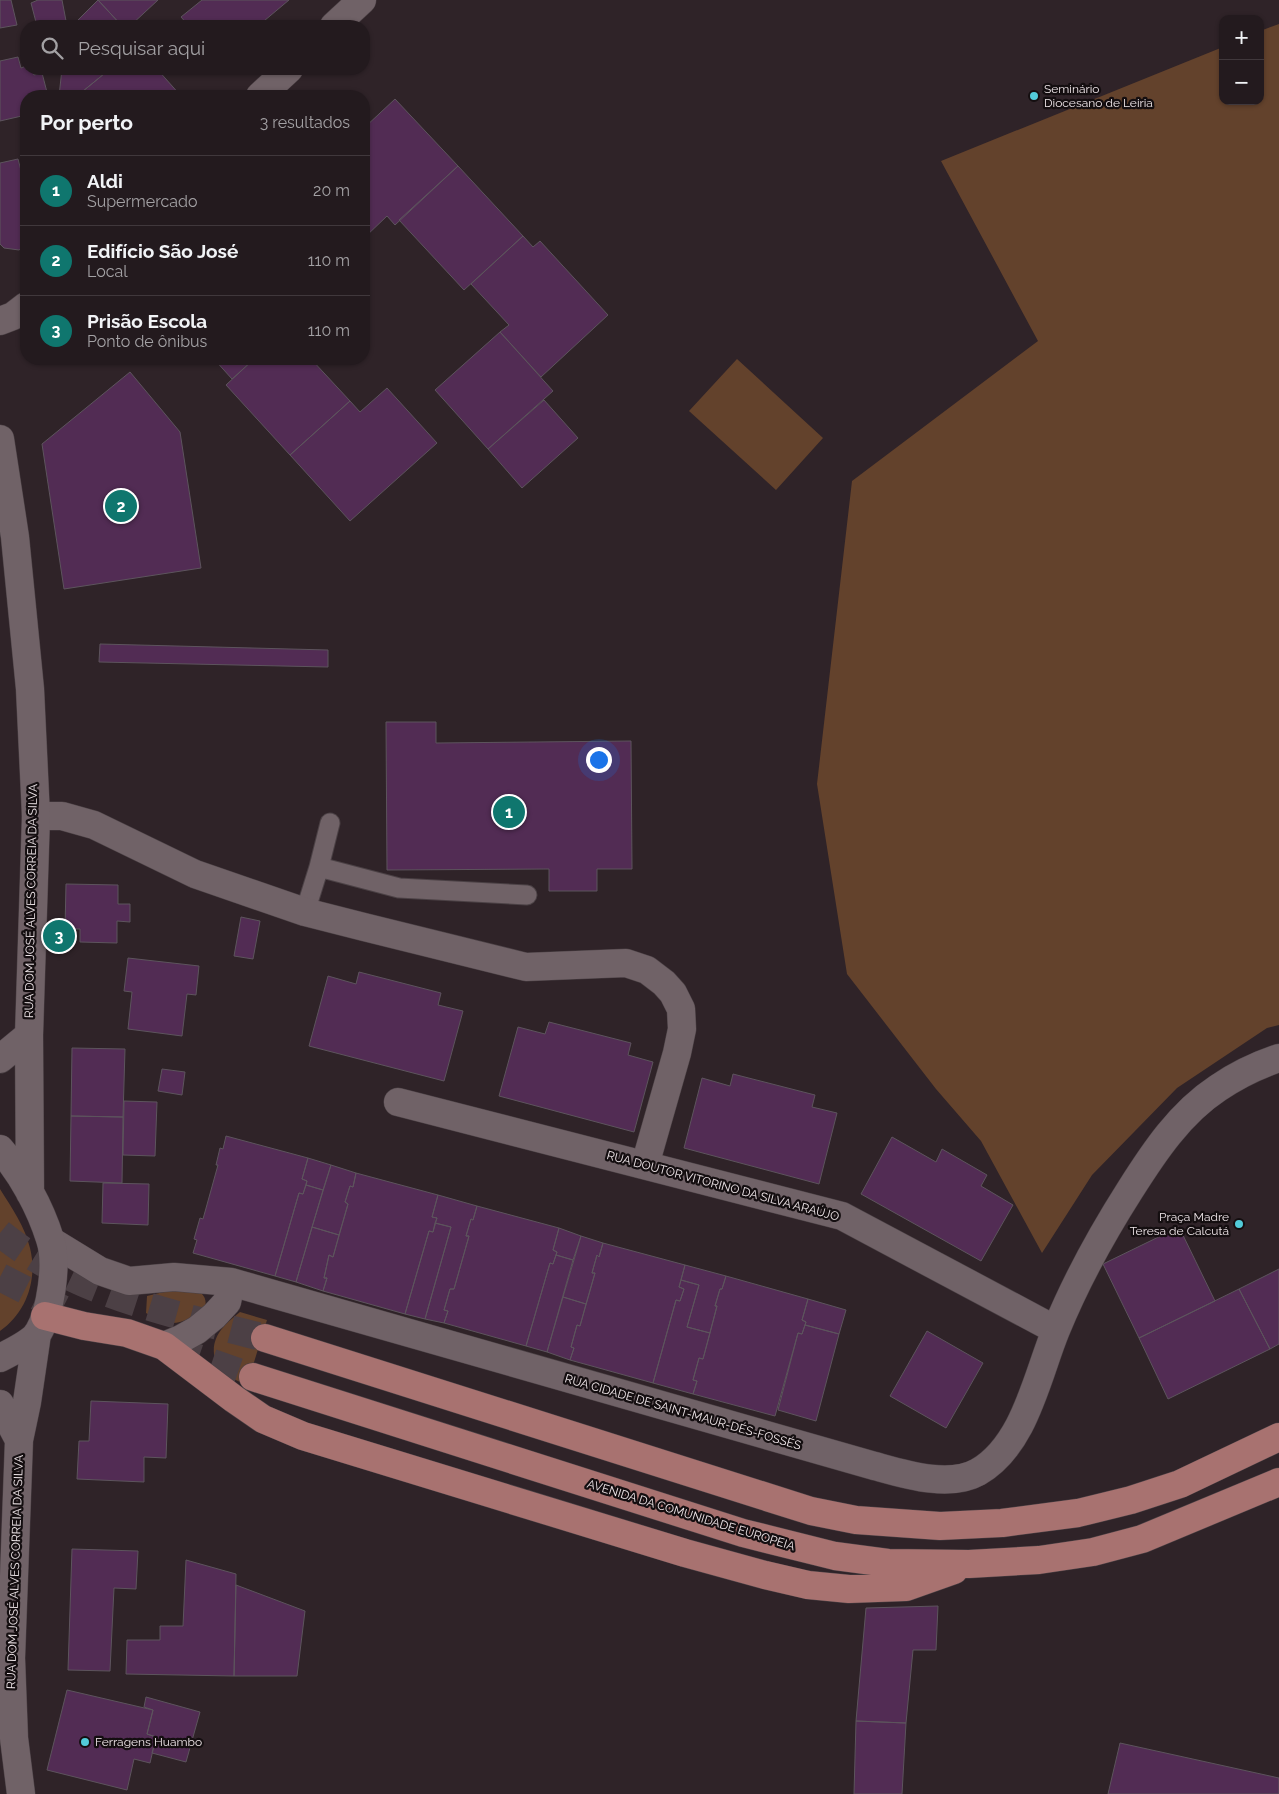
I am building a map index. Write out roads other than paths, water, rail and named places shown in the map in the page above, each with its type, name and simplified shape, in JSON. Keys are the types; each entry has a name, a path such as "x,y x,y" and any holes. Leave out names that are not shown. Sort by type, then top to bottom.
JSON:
{"main road":[{"path":"41,1325 84,1326 127,1333 164,1346 263,1419 303,1436 685,1553 765,1575 808,1585 849,1589 906,1588 969,1564"},
{"path":"265,1338 803,1508 856,1520 948,1526 1002,1523 1078,1513 1131,1500 1180,1484 1279,1437"},
{"name":"AVENIDA DA COMUNIDADE EUROPEIA","path":"253,1377 743,1533 835,1556 888,1563 969,1564 1039,1560 1093,1552 1142,1539 1279,1482"}],"street":[{"path":"340,20 362,0"},
{"path":"266,90 283,75"},
{"path":"0,321 13,316 20,311"},
{"name":"RUA DOM JOSÉ ALVES CORREIA DA SILVA","path":"0,439 15,537 29,679 36,816 29,1035 30,1193"},
{"path":"36,816 62,816 94,824 195,874 305,912 526,967 626,963 647,970 664,982 673,993 680,1009 682,1029 645,1165"},
{"name":"RUA DOM JOSÉ ALVES CORREIA DA SILVA","path":"0,1059 29,1035"},
{"name":"RUA CIDADE DE SAINT-MAUR-DÉS-FOSSÉS","path":"51,1240 100,1272 129,1281 174,1277 230,1282 871,1465 935,1480 960,1479 976,1474 990,1464 1008,1443 1021,1422 1031,1401 1056,1330 1101,1236 1164,1138 1217,1088 1243,1073 1279,1058"},
{"name":"RUA DOUTOR VITORINO DA SILVA ARAÚJO","path":"398,1102 842,1216 1056,1330"},
{"path":"0,1149 14,1164 30,1193 51,1240"},
{"name":"RUA DOM JOSÉ ALVES CORREIA DA SILVA","path":"21,1794 14,1738 11,1658 18,1440 41,1325 50,1298 54,1276 51,1240"},
{"path":"164,1346 197,1330 214,1316 227,1302 230,1282"},
{"path":"0,1358 15,1350 41,1325"},
{"name":"RUA DOM JOSÉ ALVES CORREIA DA SILVA","path":"0,1404 18,1440"}],"lane":[{"path":"305,912 330,823"},
{"path":"319,867 399,888 527,895"}],"tunnel":[{"path":"0,1233 29,1254 60,1272 92,1287 161,1310 265,1338"},
{"path":"0,1277 70,1313"},
{"path":"172,1349 253,1377"}],"place":[{"name":"Seminário Diocesano de Leiria","path":"1034,96"},
{"name":"Edifício São José","path":"121,506"},
{"name":"Aldi","path":"509,812"},
{"name":"Prisão Escola","path":"59,936"},
{"name":"Praça Madre Teresa de Calcutá","path":"1239,1224"},
{"name":"Ferragens Huambo","path":"85,1742"}]}
